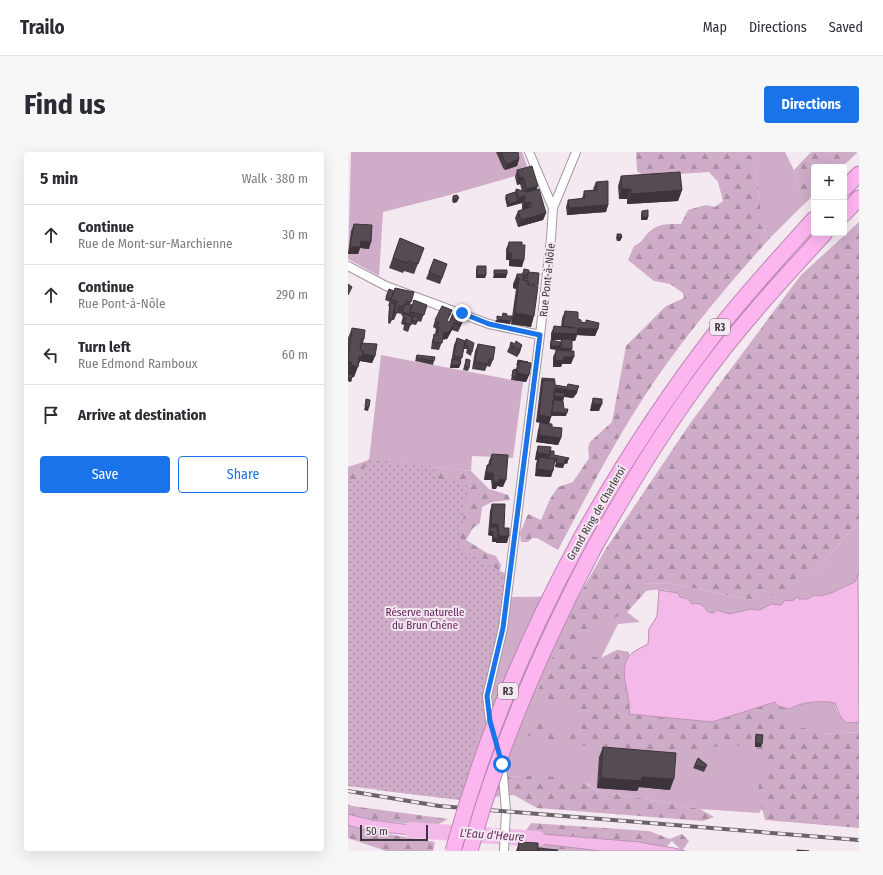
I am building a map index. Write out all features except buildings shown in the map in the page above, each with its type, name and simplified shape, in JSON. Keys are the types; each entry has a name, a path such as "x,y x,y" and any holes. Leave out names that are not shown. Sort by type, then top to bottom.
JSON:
{"highway":[{"path":"847,186 859,174"},
{"path":"847,211 859,198"},
{"path":"847,221 859,211"},
{"name":"Grand Ring de Charleroi","path":"453,851 477,774 503,702 557,582 581,538 636,444 683,376 763,276 811,222"},
{"name":"Grand Ring de Charleroi","path":"470,851 519,707 549,638 595,546 650,454 696,386 776,286 822,236"}],"street":[{"name":"Rue Pont-à-Nôle","path":"504,847 506,811 502,764 490,721 487,696 503,628 540,335 553,208 529,152"},
{"path":"553,208 576,152"},
{"path":"348,266 386,286 489,324 540,335"}],"green space":[{"path":"351,152 522,152 529,172 446,196 383,212 379,276 348,259"},
{"path":"636,152 742,152 752,156 760,198 760,224 770,238 704,315 658,376 610,453 558,550 537,538 532,538 528,542 521,542 520,533 528,514 541,520 550,499 558,487 573,482 589,458 588,448 590,442 612,422 626,346 666,306 684,298 683,293 670,284 654,281 628,260 634,246 640,243 647,233 653,228 665,224 681,224 688,210 706,205 715,207 723,201 718,182 709,172 645,176 637,171"},
{"path":"742,152 785,152 794,170 803,205 770,238 760,224 760,198 752,157"},
{"path":"811,152 858,152 845,164 811,164 811,198 803,205 794,170"},
{"path":"859,222 859,521 816,571 791,589 752,600 669,583 641,584 646,591 627,612 599,625 576,653 601,658 617,650 629,652 629,657 624,670 629,703 629,714 712,722 775,702 778,706 789,709 789,723 822,734 859,732 859,828 765,820 758,794 760,774 770,761 729,741 701,753 554,744 522,734 527,720 569,731 582,730 573,706 536,696 579,596 605,550 691,422 801,275 844,236 847,236 847,233"},
{"path":"381,355 523,382 513,458 472,456 471,471 369,460"},
{"name":"Réserve naturelle du Brun Chêne","path":"368,459 434,467 436,478 469,484 458,548 510,576 487,696 460,800 348,786 348,479 359,481"},
{"path":"369,460 471,471 489,489 508,495 510,500 492,502 482,507 480,523 473,528 466,540 487,553 496,556 501,565 497,586 348,498 348,467"},
{"path":"348,498 502,597 615,596 641,584 669,583 752,600 816,571 859,521 859,575 855,582 821,596 814,595 808,599 799,599 781,605 771,604 760,610 750,609 730,614 716,610 714,613 705,610 670,591 646,591 627,612 640,622 618,624 601,658 617,650 629,652 624,668 789,709 811,702 835,703 837,712 847,723 859,722 859,732 821,734 759,813 700,809 595,790 589,784 558,777 523,776 462,778 348,786"},
{"path":"551,776 572,779 581,781 595,790 700,809 714,817 703,821 537,808 514,795 460,800 376,790 462,778"},
{"path":"348,804 352,806 448,819 435,826 372,820 348,814"},
{"path":"531,823 649,831 670,839 682,834 689,841 682,851 672,841 667,846 653,846 640,842 624,851 541,851 538,848 519,841"},
{"path":"348,825 369,831 435,842 433,851 386,851 348,838"}],"shaded area":[{"path":"858,574 859,722 847,723 841,718 835,703 824,702 805,703 789,709 778,706 775,702 712,722 629,714 629,700 624,669 629,656 648,644 649,629 657,616 659,590 678,593 680,597 688,599 692,604 697,603 701,605 708,612 714,613 716,610 730,614 750,609 760,610 771,604 781,605 785,600 792,601 797,597 799,599 808,599 814,595 821,596 831,593 855,582"},
{"path":"348,814 372,820 434,828 434,837 369,831 348,825"},
{"path":"518,832 640,842 685,851 601,851 517,841"}],"waterway":[{"name":"L'Eau d'Heure","path":"412,830 538,839"}],"railway":[{"path":"348,791 439,806 859,840"}],"route":[{"path":"462,313 489,324 540,335 503,628 487,696 490,721 502,764"}]}
